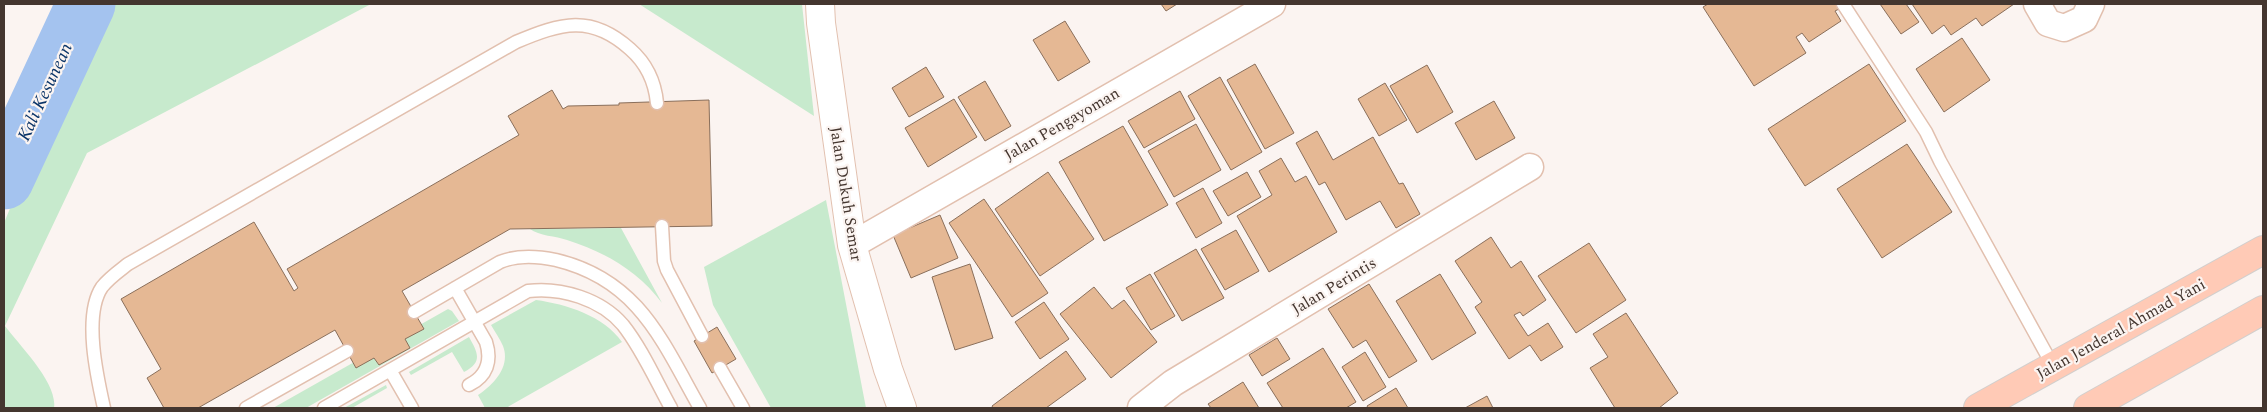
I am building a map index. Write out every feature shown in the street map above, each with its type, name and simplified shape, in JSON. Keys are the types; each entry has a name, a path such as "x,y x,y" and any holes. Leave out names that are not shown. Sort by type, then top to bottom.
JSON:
{"highway":[{"name":"Jalan Jenderal Ahmad Yani","path":"1978,408 2263,250"},
{"path":"2088,408 2263,310"}],"street":[{"name":"Jalan Dukuh Semar","path":"820,4 821,23 852,245 888,369 902,408"},
{"name":"Jalan Pengayoman","path":"852,245 1272,4"},
{"path":"2037,4 2048,23 2064,28 2084,19 2091,4"},
{"name":"Jalan Perintis","path":"1141,408 1173,383 1530,167"}],"lane":[{"path":"1843,4 1926,132 1940,161 2053,366"},
{"path":"104,408 93,333 93,318 95,301 99,293 115,274 128,264 516,42 549,29 563,26 601,28 617,38 642,61 649,73 657,103"},
{"path":"662,226 664,261 667,270 702,336"},
{"path":"414,312 513,256 563,262 604,279 617,287 644,314 700,408"},
{"path":"455,288 486,342 489,360 487,369 481,377 469,385"},
{"path":"324,408 528,291 558,290 585,300 611,314 622,324 671,408"},
{"path":"246,408 346,351"},
{"path":"720,368 743,408"},
{"path":"390,370 412,408"}],"green space":[{"path":"107,4 371,4 87,153 5,326 44,376 54,398 54,408 4,408 4,223 78,43 92,32"},
{"path":"639,4 802,4 814,116"},
{"path":"826,200 866,408 771,408 713,305 704,267"},
{"path":"621,228 662,303 642,281 620,264 594,250 530,229"},
{"path":"536,300 572,308 595,318 622,342 506,408 485,408 478,395 495,381 505,361 503,346 491,325"},
{"path":"448,309 452,311 459,321 306,408 273,408"},
{"path":"469,337 477,357 474,365 464,372 452,352 411,375 409,372"},
{"path":"386,385 387,388 352,408 344,408"}],"building":[{"path":"1161,4 1177,4 1166,11"},
{"path":"1708,4 1836,4 1839,9 1835,11 1841,21 1809,42 1802,33 1796,37 1806,53 1754,86 1703,7"},
{"path":"1880,4 1906,4 1919,22 1901,34"},
{"path":"1912,4 2014,4 1982,26 1976,18 1951,35 1944,25 1932,34"},
{"path":"1065,21 1090,62 1058,81 1033,40"},
{"path":"1962,38 1990,80 1944,112 1916,69"},
{"path":"1255,64 1294,133 1265,149 1227,80"},
{"path":"1869,64 1906,121 1805,186 1768,129"},
{"path":"1427,65 1453,112 1417,133 1390,86"},
{"path":"926,67 944,97 909,117 892,88"},
{"path":"1220,77 1262,152 1231,170 1188,96"},
{"path":"985,81 1011,126 985,141 958,97"},
{"path":"1385,83 1407,120 1379,136 1358,99"},
{"path":"552,90 563,109 568,106 709,100 712,226 510,229 402,291 424,329 405,339 410,348 379,365 374,358 356,368 335,330 198,408 164,408 147,378 161,369 121,299 254,222 294,291 298,288 287,269 519,135 508,116"},
{"path":"1180,91 1195,119 1144,148 1128,121"},
{"path":"954,99 977,137 928,167 905,128"},
{"path":"1494,101 1515,138 1476,160 1455,123"},
{"path":"1196,124 1221,170 1174,197 1148,151"},
{"path":"1123,126 1168,205 1104,241 1059,162"},
{"path":"1317,131 1333,160 1373,137 1399,184 1403,183 1420,214 1396,228 1380,201 1346,220 1325,182 1319,185 1296,143"},
{"path":"1907,144 1952,212 1882,258 1837,189"},
{"path":"1281,158 1295,182 1306,176 1337,232 1269,272 1237,216 1272,195 1259,171"},
{"path":"1048,172 1094,239 1040,276 995,209"},
{"path":"1247,172 1261,197 1228,216 1213,191"},
{"path":"1203,188 1222,223 1196,238 1176,203"},
{"path":"984,199 1048,293 1012,317 949,223"},
{"path":"940,215 958,258 911,278 893,235"},
{"path":"1236,230 1259,271 1225,290 1201,249"},
{"path":"1491,237 1511,268 1521,261 1546,300 1523,316 1520,312 1514,315 1528,336 1548,323 1563,347 1541,361 1530,345 1509,359 1475,307 1482,302 1455,261"},
{"path":"1589,243 1626,300 1576,333 1538,276"},
{"path":"1196,249 1224,298 1182,321 1154,273"},
{"path":"970,264 993,338 955,350 932,277"},
{"path":"1150,274 1175,316 1151,330 1126,288"},
{"path":"1440,274 1476,333 1432,360 1396,301"},
{"path":"1369,284 1417,361 1389,378 1366,340 1353,348 1328,309"},
{"path":"1094,287 1112,309 1124,300 1157,342 1111,378 1060,314"},
{"path":"1044,302 1069,339 1040,359 1015,322"},
{"path":"1626,313 1678,393 1659,408 1615,408 1590,368 1608,357 1593,334"},
{"path":"717,327 736,359 712,373 694,341"},
{"path":"1277,338 1290,359 1262,376 1249,355"},
{"path":"1323,348 1356,402 1346,408 1283,408 1267,383"},
{"path":"1066,351 1086,379 1046,408 993,408 992,406"},
{"path":"1365,352 1386,387 1363,401 1342,367"},
{"path":"1243,382 1259,408 1211,408 1208,404"},
{"path":"1396,388 1408,408 1368,408 1367,406"},
{"path":"1487,396 1493,408 1465,408"}],"waterway":[{"name":"Kali Kesunean","path":"4,180 86,4"}]}
